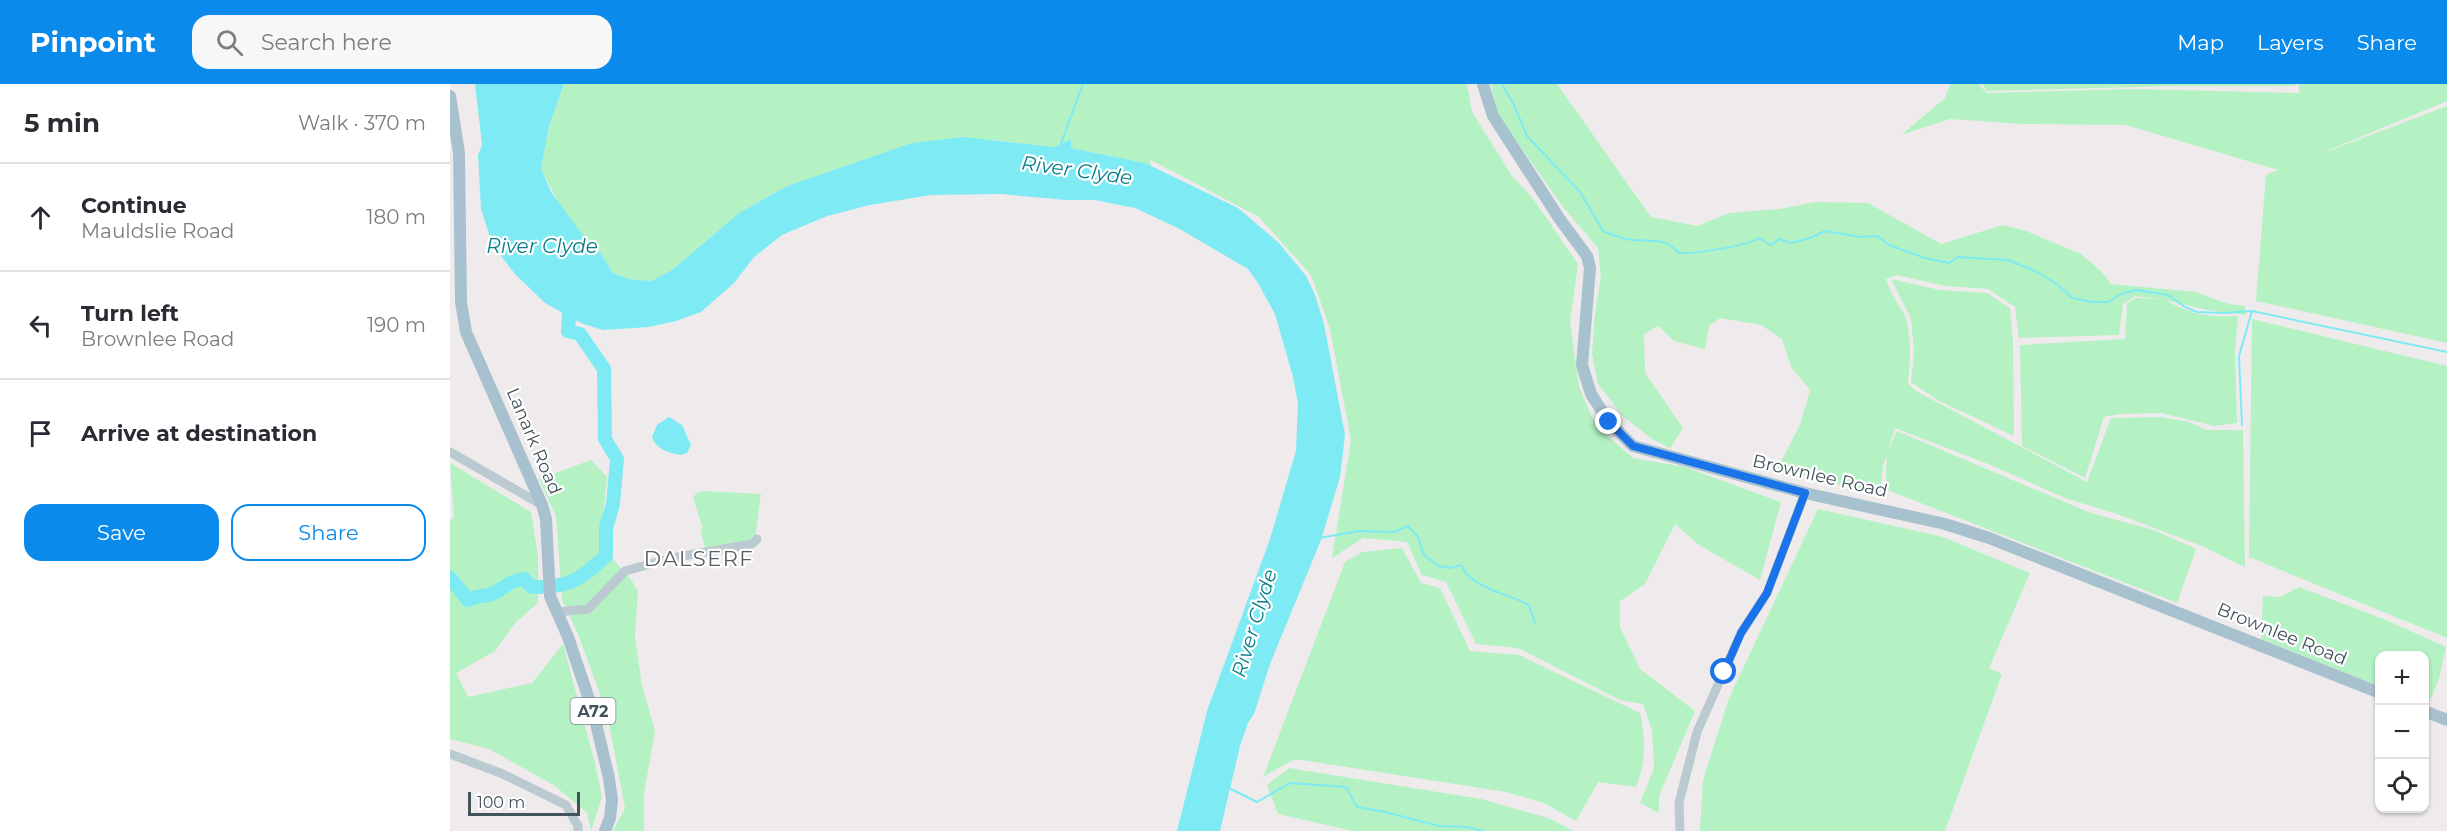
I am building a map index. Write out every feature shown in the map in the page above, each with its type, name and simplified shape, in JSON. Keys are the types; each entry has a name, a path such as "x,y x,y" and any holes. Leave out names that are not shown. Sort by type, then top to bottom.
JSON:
{"main road":[{"name":"Brownlee Road","path":"1483,84 1493,116 1559,218 1587,256 1590,268 1582,365 1591,394 1609,422 1633,446 1805,493 1945,524 1989,538 2375,691"},
{"name":"Lanark Road","path":"450,96 459,153 461,302 466,332 542,505 546,519 550,596 568,637 593,711 609,778 611,809 605,831"},
{"path":"2429,713 2447,720"}],"street":[{"path":"450,452 542,505"},
{"path":"1680,831 1679,803 1697,732 1741,633 1767,593 1805,493"},
{"path":"557,612 588,609 625,571 672,558 752,544 757,539"},
{"path":"450,754 503,774 566,805 578,826 578,831"}],"green space":[{"path":"564,84 1467,84 1472,112 1512,176 1532,197 1578,264 1570,323 1579,387 1596,426 1633,458 1685,467 1781,502 1760,580 1699,545 1675,524 1645,584 1620,601 1620,627 1640,669 1695,711 1659,796 1659,813 1640,803 1654,768 1652,730 1643,704 1620,700 1518,648 1476,644 1446,582 1422,575 1407,542 1363,538 1332,558 1351,440 1330,329 1311,275 1259,217 1149,159 1152,167 1145,163 1071,148 1070,139 1054,147 995,140 913,143 787,186 739,213 672,270 651,281 629,279 613,273 601,254 561,208 541,168 549,126"},
{"path":"1491,84 1557,84 1651,217 1698,226 1729,213 1779,209 1816,202 1868,203 1941,244 2003,225 2026,231 2081,254 2101,271 2111,284 2196,292 2225,303 2245,306 2246,315 2207,310 2165,300 2200,314 2238,316 2235,353 2237,423 2215,426 2161,413 2120,414 2104,417 2085,478 2022,446 2020,345 2125,339 2127,303 2136,298 2160,299 2135,296 2123,304 2119,335 2019,338 2015,307 1988,289 1945,286 1897,275 1886,279 1903,312 1908,328 1910,347 1908,383 1916,391 2087,482 2111,418 2161,417 2189,422 2207,430 2243,430 2245,567 2202,546 2117,514 2065,498 1988,464 1895,428 1888,451 1897,431 2091,513 2154,530 2196,549 2177,603 1885,489 1887,456 1883,465 1880,495 1777,469 1800,425 1810,390 1791,367 1782,339 1761,325 1720,318 1709,326 1705,349 1674,341 1658,326 1644,334 1645,373 1683,428 1670,448 1652,439 1624,417 1598,384 1592,354 1601,277 1598,248 1563,207 1498,115"},
{"path":"1950,84 1979,84 1986,93 2132,89 2299,93 2299,84 2447,84 2447,101 2310,158 2447,106 2447,343 2256,301 2266,175 2278,170 2126,125 2022,124 1950,119 1901,135 1945,98"},
{"path":"1983,84 2295,84 2295,86 2177,86 1986,91"},
{"path":"1891,279 1940,290 1987,293 2010,308 2013,342 2014,436 1939,401 1911,382 1914,352 1911,319"},
{"path":"2252,319 2447,366 2447,638 2249,557"},
{"path":"591,460 607,477 600,545 630,578 638,591 635,637 642,685 655,731 644,793 644,831 613,831 625,808 607,713 578,634 562,600 556,516 539,479"},
{"path":"450,463 531,512 538,556 538,603 516,622 495,651 456,673 468,697 532,683 563,644 602,797 591,831 587,813 555,786 489,749 450,739 450,521 454,517"},
{"path":"697,492 761,494 755,539 750,543 705,548 700,529 703,528 693,498"},
{"path":"1818,509 1943,537 2030,573 1989,668 2002,674 1945,831 1700,831 1703,780 1729,698"},
{"path":"1402,548 1421,583 1440,588 1470,651 1519,655 1640,713 1644,750 1642,769 1636,787 1598,782 1576,821 1544,803 1506,792 1295,759 1263,777 1345,562 1362,552"},
{"path":"2299,587 2386,620 2446,647 2439,679 2429,703 2429,651 2375,651 2375,684 2261,639 2263,596 2280,597"},
{"path":"1289,768 1481,799 1548,818 1574,831 1353,831 1278,814 1267,785"}],"water":[{"name":"River Clyde","path":"475,84 564,84 549,126 541,168 551,192 582,234 601,254 613,273 629,279 651,281 672,270 739,213 787,186 912,143 964,137 1054,147 1071,139 1071,148 1145,163 1238,208 1279,243 1306,276 1315,295 1324,324 1345,435 1340,477 1321,540 1270,664 1254,714 1248,723 1240,746 1220,831 1177,831 1207,711 1270,539 1296,451 1298,404 1293,377 1275,314 1248,269 1178,228 1135,208 1095,200 1066,200 1001,194 931,195 870,205 827,216 782,235 754,257 734,283 701,312 649,327 603,330 581,323 545,303 515,274 501,256 489,234 481,209 478,155 482,145"},
{"path":"669,417 682,425 691,445 687,453 681,455 667,452 652,437 657,425"}],"waterway":[{"path":"1060,146 1083,84"},
{"path":"1502,84 1527,136 1580,192 1603,231 1623,238 1661,242 1673,247 1679,253 1687,253 1732,247 1759,238 1771,245 1780,239 1791,243 1825,231 1861,237 1877,236 1889,245 1925,258 1949,263 1958,257 2008,260 2035,271 2057,284 2072,298 2108,302 2121,294 2136,290 2168,295 2197,312 2252,311 2447,352"},
{"path":"450,578 468,600 492,594 518,580 524,579 532,587 564,584 581,577 606,556 606,528 613,504 617,459 605,439 604,369 580,334 568,331 570,300"},
{"path":"2242,425 2239,356 2252,311"},
{"path":"1319,538 1359,531 1394,532 1408,526 1418,537 1424,555 1438,566 1450,568 1461,565 1473,580 1529,605 1535,623"},
{"path":"1227,787 1257,802 1290,783 1346,787 1357,807 1439,826 1467,827 1483,831"}],"district":[{"name":"DALSERF","path":"699,558"}],"route":[{"path":"1609,422 1633,446 1805,493 1767,593 1741,633 1724,672"}]}
